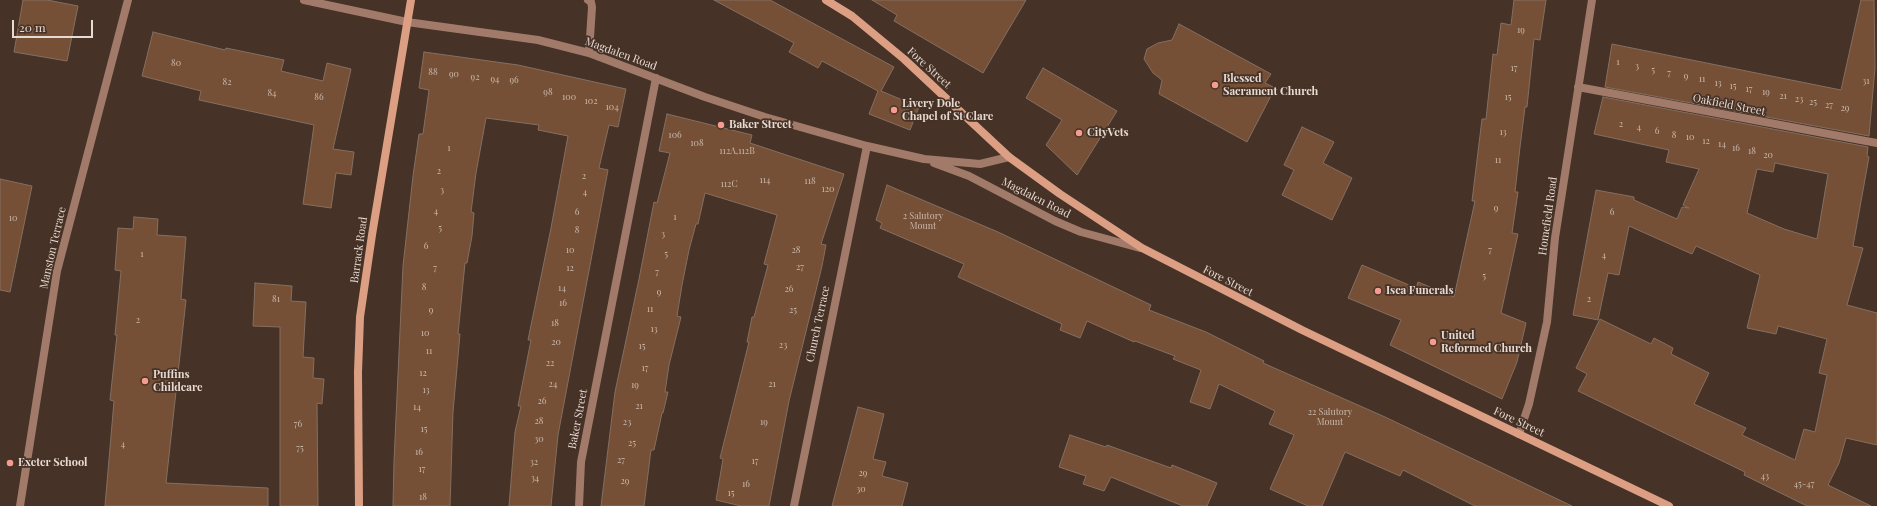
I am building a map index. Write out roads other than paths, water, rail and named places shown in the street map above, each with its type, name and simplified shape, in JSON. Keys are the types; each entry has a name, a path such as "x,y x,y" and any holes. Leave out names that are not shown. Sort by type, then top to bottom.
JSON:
{"main road":[{"name":"Barrack Road","path":"359,506 358,380 360,317 411,0"},
{"name":"Fore Street","path":"826,0 852,16 904,59 1009,157 1060,194 1142,248 1302,330 1669,506"}],"street":[{"name":"Manston Terrace","path":"20,506 57,271 128,0"},
{"name":"Magdalen Road","path":"304,0 407,22 538,40 589,53 705,97 765,117 867,146 924,159 970,176 1055,221 1081,232 1142,248"},
{"path":"588,0 591,2 592,7 589,53"},
{"name":"Homefield Road","path":"1519,434 1529,404 1547,322 1555,238 1592,0"},
{"name":"Baker Street","path":"579,506 581,462 656,78"},
{"name":"Oakfield Street","path":"1578,87 1877,143"},
{"name":"Church Terrace","path":"794,506 867,146"},
{"name":"Magdalen Road","path":"924,159 980,164 1009,157"}],"place":[{"name":"Blessed Sacrament Church","path":"1215,85"},
{"name":"Livery Dole Chapel of St Clare","path":"894,110"},
{"name":"Baker Street","path":"721,125"},
{"name":"CityVets","path":"1079,133"},
{"name":"Isca Funerals","path":"1378,291"},
{"name":"United Reformed Church","path":"1433,342"},
{"name":"Puffins Childcare","path":"145,381"},
{"name":"Exeter School","path":"10,463"}]}
